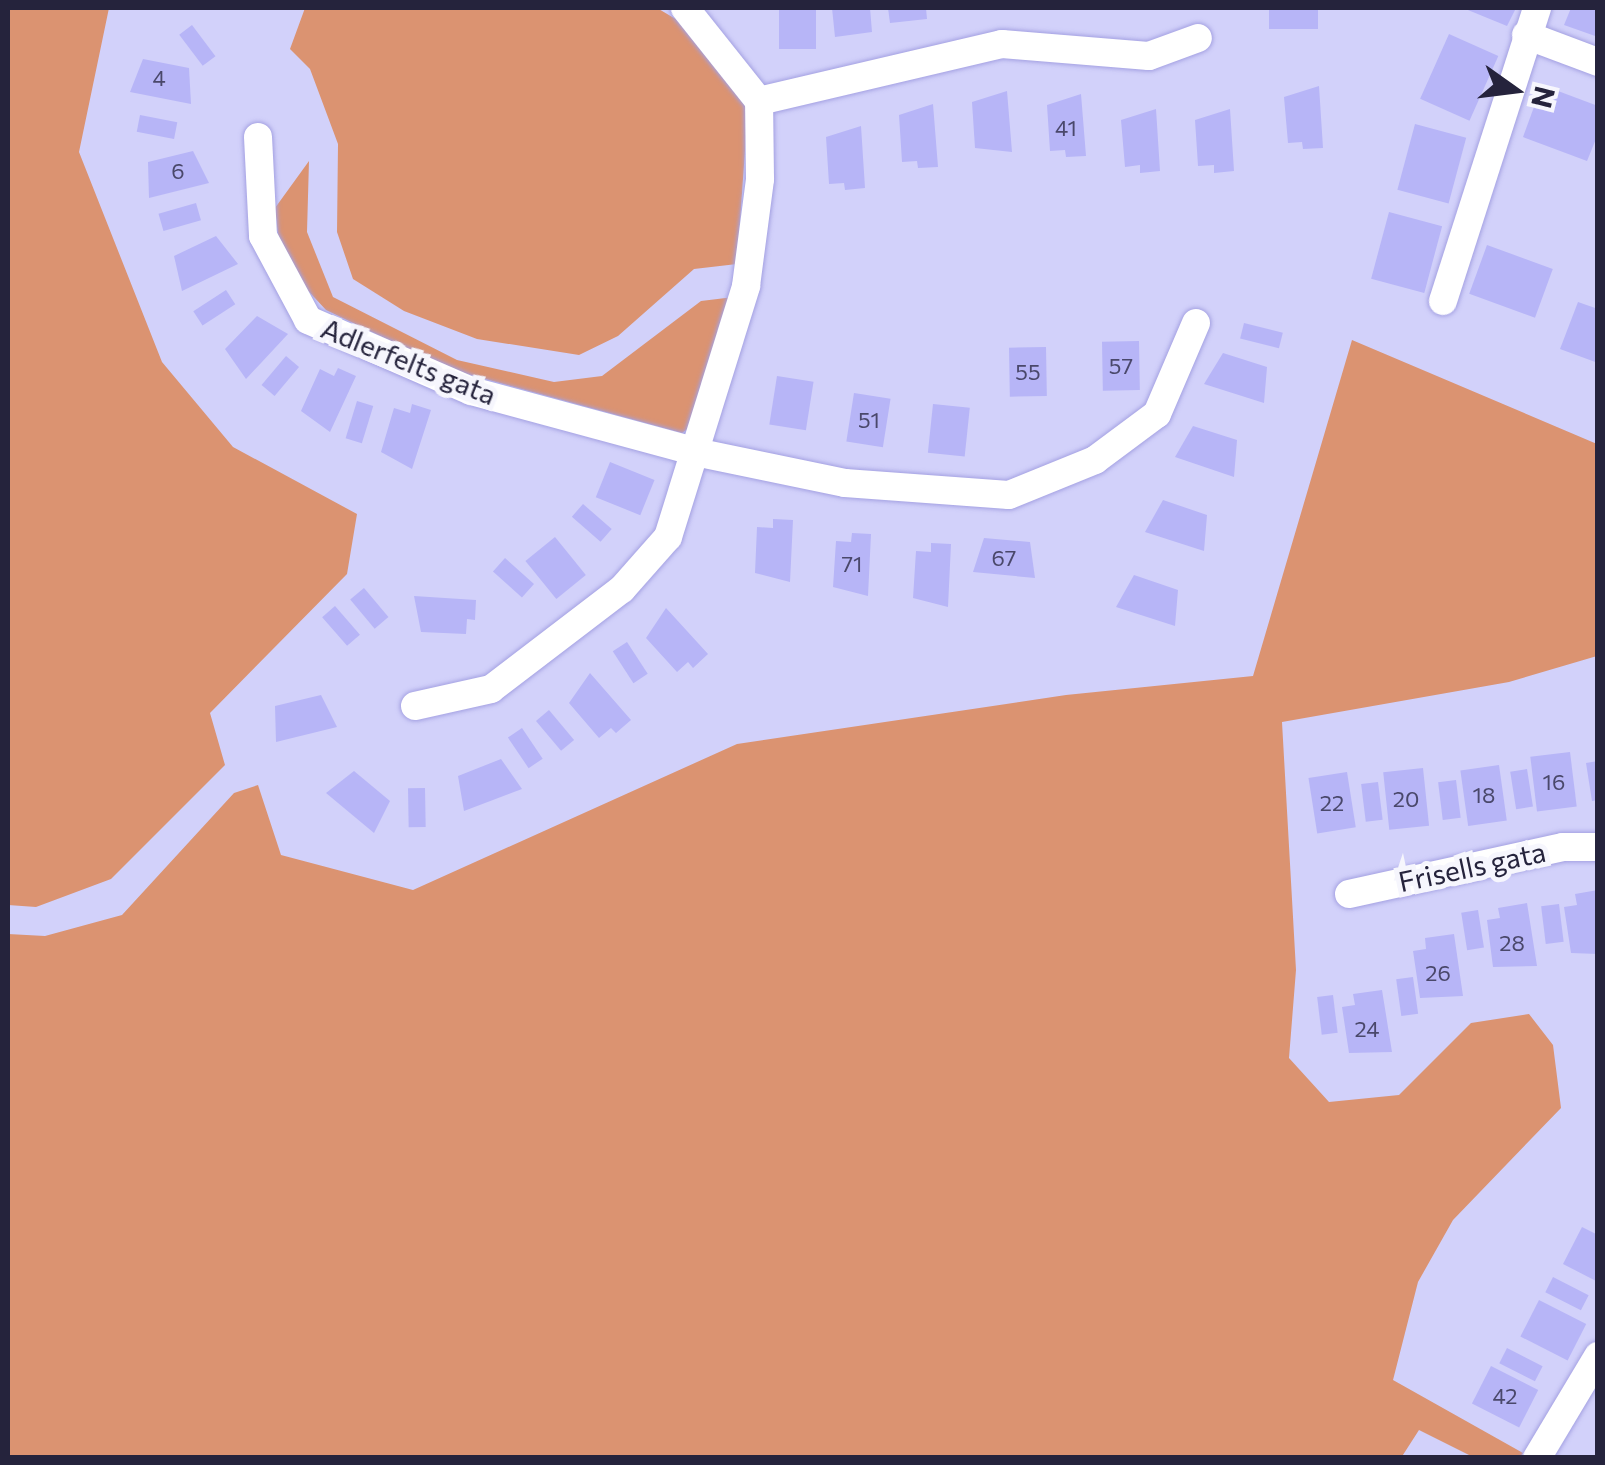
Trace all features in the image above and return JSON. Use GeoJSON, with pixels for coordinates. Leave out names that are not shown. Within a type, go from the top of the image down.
{"type":"FeatureCollection","features":[{"type":"Feature","properties":{"kind":"street"},"geometry":{"type":"LineString","coordinates":[[415,706],[491,689],[622,589],[668,537],[700,453],[746,286],[760,179],[759,101],[685,8]]}},
{"type":"Feature","properties":{"kind":"street"},"geometry":{"type":"LineString","coordinates":[[1443,301],[1537,8]]}},
{"type":"Feature","properties":{"kind":"street"},"geometry":{"type":"LineString","coordinates":[[1526,34],[1598,62]]}},
{"type":"Feature","properties":{"kind":"street"},"geometry":{"type":"LineString","coordinates":[[759,101],[1002,44],[1149,56],[1198,38]]}},
{"type":"Feature","properties":{"kind":"street","name":"Adlerfelts gata"},"geometry":{"type":"LineString","coordinates":[[258,137],[263,236],[308,320],[471,391],[700,453],[846,483],[1009,495],[1095,460],[1157,414],[1196,323]]}},
{"type":"Feature","properties":{"kind":"street","name":"Frisells gata"},"geometry":{"type":"LineString","coordinates":[[1349,894],[1563,847],[1598,847]]}},
{"type":"Feature","properties":{"kind":"street"},"geometry":{"type":"LineString","coordinates":[[1537,1458],[1598,1356]]}},
{"type":"Feature","properties":{"kind":"shaded area"},"geometry":{"type":"Polygon","coordinates":[[[8,8],[109,8],[79,152],[162,362],[233,447],[357,514],[347,574],[210,713],[225,765],[111,879],[36,907],[8,905],[8,8]]]}},
{"type":"Feature","properties":{"kind":"shaded area"},"geometry":{"type":"Polygon","coordinates":[[[305,8],[657,8],[679,21],[748,108],[737,264],[694,269],[618,336],[579,355],[477,339],[404,311],[353,279],[337,232],[338,144],[310,69],[290,49],[305,8]]]}},
{"type":"Feature","properties":{"kind":"shaded area"},"geometry":{"type":"Polygon","coordinates":[[[309,161],[307,232],[333,297],[457,360],[554,382],[602,376],[701,301],[734,297],[696,423],[682,433],[449,369],[326,310],[300,282],[279,242],[275,208],[309,161]]]}},
{"type":"Feature","properties":{"kind":"shaded area"},"geometry":{"type":"Polygon","coordinates":[[[1352,340],[1597,444],[1597,656],[1509,682],[1282,722],[1296,970],[1289,1058],[1329,1102],[1399,1095],[1471,1023],[1529,1014],[1553,1045],[1561,1108],[1453,1220],[1418,1282],[1393,1380],[1523,1453],[1520,1457],[1473,1457],[1419,1430],[1401,1458],[8,1457],[8,934],[45,936],[122,915],[234,793],[258,785],[281,855],[413,890],[737,744],[1066,695],[1253,676],[1352,340]]]}},
{"type":"Feature","properties":{"kind":"building"},"geometry":{"type":"Polygon","coordinates":[[[779,8],[816,8],[816,49],[779,49],[779,8]]]}},
{"type":"Feature","properties":{"kind":"building"},"geometry":{"type":"Polygon","coordinates":[[[832,8],[870,8],[872,32],[835,37],[832,8]]]}},
{"type":"Feature","properties":{"kind":"building"},"geometry":{"type":"Polygon","coordinates":[[[888,8],[926,8],[927,19],[890,23],[888,8]]]}},
{"type":"Feature","properties":{"kind":"building"},"geometry":{"type":"Polygon","coordinates":[[[1269,8],[1318,8],[1318,29],[1269,29],[1269,8]]]}},
{"type":"Feature","properties":{"kind":"building"},"geometry":{"type":"Polygon","coordinates":[[[1463,8],[1516,8],[1507,26],[1463,8]]]}},
{"type":"Feature","properties":{"kind":"building"},"geometry":{"type":"Polygon","coordinates":[[[1571,8],[1598,8],[1598,37],[1564,25],[1571,8]]]}},
{"type":"Feature","properties":{"kind":"building"},"geometry":{"type":"Polygon","coordinates":[[[192,25],[215,56],[203,66],[179,35],[192,25]]]}},
{"type":"Feature","properties":{"kind":"building"},"geometry":{"type":"Polygon","coordinates":[[[1449,34],[1498,56],[1469,121],[1420,99],[1449,34]]]}},
{"type":"Feature","properties":{"kind":"building"},"geometry":{"type":"Polygon","coordinates":[[[143,59],[189,68],[191,104],[130,92],[143,59]]]}},
{"type":"Feature","properties":{"kind":"building"},"geometry":{"type":"Polygon","coordinates":[[[1542,85],[1598,106],[1598,134],[1587,161],[1523,137],[1542,85]]]}},
{"type":"Feature","properties":{"kind":"building"},"geometry":{"type":"Polygon","coordinates":[[[1319,86],[1323,148],[1303,149],[1302,142],[1288,143],[1284,97],[1319,86]]]}},
{"type":"Feature","properties":{"kind":"building"},"geometry":{"type":"Polygon","coordinates":[[[1007,91],[1012,152],[975,148],[972,102],[1007,91]]]}},
{"type":"Feature","properties":{"kind":"building"},"geometry":{"type":"Polygon","coordinates":[[[1081,94],[1086,156],[1066,157],[1065,150],[1050,151],[1047,105],[1081,94]]]}},
{"type":"Feature","properties":{"kind":"building"},"geometry":{"type":"Polygon","coordinates":[[[933,104],[938,167],[918,168],[917,161],[902,162],[899,115],[933,104]]]}},
{"type":"Feature","properties":{"kind":"building"},"geometry":{"type":"Polygon","coordinates":[[[1156,109],[1160,171],[1140,173],[1140,165],[1125,167],[1121,120],[1156,109]]]}},
{"type":"Feature","properties":{"kind":"building"},"geometry":{"type":"Polygon","coordinates":[[[1230,109],[1234,171],[1214,173],[1214,165],[1198,166],[1195,120],[1230,109]]]}},
{"type":"Feature","properties":{"kind":"building"},"geometry":{"type":"Polygon","coordinates":[[[140,115],[177,122],[174,139],[137,132],[140,115]]]}},
{"type":"Feature","properties":{"kind":"building"},"geometry":{"type":"Polygon","coordinates":[[[1415,124],[1466,138],[1449,203],[1397,190],[1415,124]]]}},
{"type":"Feature","properties":{"kind":"building"},"geometry":{"type":"Polygon","coordinates":[[[861,126],[865,188],[845,190],[844,183],[829,184],[826,137],[861,126]]]}},
{"type":"Feature","properties":{"kind":"building"},"geometry":{"type":"Polygon","coordinates":[[[193,151],[209,183],[149,198],[148,162],[193,151]]]}},
{"type":"Feature","properties":{"kind":"building"},"geometry":{"type":"Polygon","coordinates":[[[196,203],[201,220],[163,231],[159,214],[196,203]]]}},
{"type":"Feature","properties":{"kind":"building"},"geometry":{"type":"Polygon","coordinates":[[[1389,212],[1442,226],[1424,293],[1371,279],[1389,212]]]}},
{"type":"Feature","properties":{"kind":"building"},"geometry":{"type":"Polygon","coordinates":[[[216,236],[238,264],[182,291],[174,256],[216,236]]]}},
{"type":"Feature","properties":{"kind":"building"},"geometry":{"type":"Polygon","coordinates":[[[1487,245],[1553,269],[1535,318],[1469,294],[1487,245]]]}},
{"type":"Feature","properties":{"kind":"building"},"geometry":{"type":"Polygon","coordinates":[[[226,290],[235,304],[203,325],[193,311],[226,290]]]}},
{"type":"Feature","properties":{"kind":"building"},"geometry":{"type":"Polygon","coordinates":[[[1578,302],[1598,309],[1598,363],[1560,349],[1578,302]]]}},
{"type":"Feature","properties":{"kind":"building"},"geometry":{"type":"Polygon","coordinates":[[[257,316],[288,334],[246,379],[225,349],[257,316]]]}},
{"type":"Feature","properties":{"kind":"building"},"geometry":{"type":"Polygon","coordinates":[[[1244,323],[1283,333],[1279,348],[1240,339],[1244,323]]]}},
{"type":"Feature","properties":{"kind":"building"},"geometry":{"type":"Polygon","coordinates":[[[1139,341],[1140,390],[1103,391],[1102,342],[1139,341]]]}},
{"type":"Feature","properties":{"kind":"building"},"geometry":{"type":"Polygon","coordinates":[[[1046,347],[1047,396],[1010,397],[1009,348],[1046,347]]]}},
{"type":"Feature","properties":{"kind":"building"},"geometry":{"type":"Polygon","coordinates":[[[1223,353],[1267,367],[1264,403],[1204,384],[1223,353]]]}},
{"type":"Feature","properties":{"kind":"building"},"geometry":{"type":"Polygon","coordinates":[[[286,356],[299,367],[275,396],[262,385],[286,356]]]}},
{"type":"Feature","properties":{"kind":"building"},"geometry":{"type":"Polygon","coordinates":[[[338,368],[356,376],[330,432],[301,411],[320,369],[334,376],[338,368]]]}},
{"type":"Feature","properties":{"kind":"building"},"geometry":{"type":"Polygon","coordinates":[[[777,376],[814,382],[806,430],[769,424],[777,376]]]}},
{"type":"Feature","properties":{"kind":"building"},"geometry":{"type":"Polygon","coordinates":[[[854,393],[891,399],[883,447],[846,441],[854,393]]]}},
{"type":"Feature","properties":{"kind":"building"},"geometry":{"type":"Polygon","coordinates":[[[357,401],[373,406],[362,443],[346,438],[357,401]]]}},
{"type":"Feature","properties":{"kind":"building"},"geometry":{"type":"Polygon","coordinates":[[[412,404],[431,410],[412,469],[381,452],[394,408],[410,413],[412,404]]]}},
{"type":"Feature","properties":{"kind":"building"},"geometry":{"type":"Polygon","coordinates":[[[933,404],[970,408],[965,457],[928,453],[933,404]]]}},
{"type":"Feature","properties":{"kind":"building"},"geometry":{"type":"Polygon","coordinates":[[[1193,426],[1237,440],[1234,477],[1175,457],[1193,426]]]}},
{"type":"Feature","properties":{"kind":"building"},"geometry":{"type":"Polygon","coordinates":[[[610,462],[655,480],[640,515],[596,497],[610,462]]]}},
{"type":"Feature","properties":{"kind":"building"},"geometry":{"type":"Polygon","coordinates":[[[1163,500],[1207,515],[1204,551],[1145,532],[1163,500]]]}},
{"type":"Feature","properties":{"kind":"building"},"geometry":{"type":"Polygon","coordinates":[[[583,504],[612,529],[601,542],[572,517],[583,504]]]}},
{"type":"Feature","properties":{"kind":"building"},"geometry":{"type":"Polygon","coordinates":[[[773,519],[793,520],[790,582],[755,573],[757,527],[773,528],[773,519]]]}},
{"type":"Feature","properties":{"kind":"building"},"geometry":{"type":"Polygon","coordinates":[[[852,533],[871,534],[868,596],[833,587],[836,541],[851,542],[852,533]]]}},
{"type":"Feature","properties":{"kind":"building"},"geometry":{"type":"Polygon","coordinates":[[[555,537],[586,575],[556,599],[525,561],[555,537]]]}},
{"type":"Feature","properties":{"kind":"building"},"geometry":{"type":"Polygon","coordinates":[[[984,538],[1030,542],[1035,578],[973,572],[984,538]]]}},
{"type":"Feature","properties":{"kind":"building"},"geometry":{"type":"Polygon","coordinates":[[[931,543],[951,544],[948,607],[913,598],[916,551],[931,552],[931,543]]]}},
{"type":"Feature","properties":{"kind":"building"},"geometry":{"type":"Polygon","coordinates":[[[505,558],[534,584],[522,597],[493,571],[505,558]]]}},
{"type":"Feature","properties":{"kind":"building"},"geometry":{"type":"Polygon","coordinates":[[[1134,575],[1178,590],[1175,626],[1116,607],[1134,575]]]}},
{"type":"Feature","properties":{"kind":"building"},"geometry":{"type":"Polygon","coordinates":[[[364,588],[388,617],[375,629],[350,600],[364,588]]]}},
{"type":"Feature","properties":{"kind":"building"},"geometry":{"type":"Polygon","coordinates":[[[414,596],[476,600],[475,620],[467,619],[466,634],[421,632],[414,596]]]}},
{"type":"Feature","properties":{"kind":"building"},"geometry":{"type":"Polygon","coordinates":[[[335,606],[360,635],[347,646],[322,617],[335,606]]]}},
{"type":"Feature","properties":{"kind":"building"},"geometry":{"type":"Polygon","coordinates":[[[666,608],[708,654],[693,668],[688,662],[677,672],[646,638],[666,608]]]}},
{"type":"Feature","properties":{"kind":"building"},"geometry":{"type":"Polygon","coordinates":[[[627,642],[648,674],[633,683],[613,651],[627,642]]]}},
{"type":"Feature","properties":{"kind":"building"},"geometry":{"type":"Polygon","coordinates":[[[590,673],[631,720],[616,733],[611,728],[599,738],[569,703],[590,673]]]}},
{"type":"Feature","properties":{"kind":"building"},"geometry":{"type":"Polygon","coordinates":[[[321,695],[337,727],[276,742],[275,706],[321,695]]]}},
{"type":"Feature","properties":{"kind":"building"},"geometry":{"type":"Polygon","coordinates":[[[549,710],[574,740],[561,751],[536,721],[549,710]]]}},
{"type":"Feature","properties":{"kind":"building"},"geometry":{"type":"Polygon","coordinates":[[[522,728],[543,759],[529,768],[508,738],[522,728]]]}},
{"type":"Feature","properties":{"kind":"building"},"geometry":{"type":"Polygon","coordinates":[[[1570,752],[1577,807],[1537,811],[1530,757],[1570,752]]]}},
{"type":"Feature","properties":{"kind":"building"},"geometry":{"type":"Polygon","coordinates":[[[501,759],[522,789],[464,811],[458,776],[501,759]]]}},
{"type":"Feature","properties":{"kind":"building"},"geometry":{"type":"Polygon","coordinates":[[[1598,761],[1598,800],[1592,801],[1586,763],[1598,761]]]}},
{"type":"Feature","properties":{"kind":"building"},"geometry":{"type":"Polygon","coordinates":[[[1499,765],[1507,820],[1468,826],[1460,770],[1499,765]]]}},
{"type":"Feature","properties":{"kind":"building"},"geometry":{"type":"Polygon","coordinates":[[[1423,768],[1429,826],[1389,830],[1383,772],[1423,768]]]}},
{"type":"Feature","properties":{"kind":"building"},"geometry":{"type":"Polygon","coordinates":[[[1527,769],[1533,807],[1516,809],[1510,772],[1527,769]]]}},
{"type":"Feature","properties":{"kind":"building"},"geometry":{"type":"Polygon","coordinates":[[[354,771],[390,801],[374,833],[326,793],[354,771]]]}},
{"type":"Feature","properties":{"kind":"building"},"geometry":{"type":"Polygon","coordinates":[[[1347,772],[1356,827],[1317,833],[1308,778],[1347,772]]]}},
{"type":"Feature","properties":{"kind":"building"},"geometry":{"type":"Polygon","coordinates":[[[1456,780],[1461,818],[1443,820],[1438,782],[1456,780]]]}},
{"type":"Feature","properties":{"kind":"building"},"geometry":{"type":"Polygon","coordinates":[[[1378,782],[1383,820],[1366,822],[1361,784],[1378,782]]]}},
{"type":"Feature","properties":{"kind":"building"},"geometry":{"type":"Polygon","coordinates":[[[408,788],[425,788],[426,827],[409,827],[408,788]]]}},
{"type":"Feature","properties":{"kind":"building"},"geometry":{"type":"Polygon","coordinates":[[[1598,890],[1598,954],[1571,953],[1564,907],[1577,905],[1575,894],[1598,890]]]}},
{"type":"Feature","properties":{"kind":"building"},"geometry":{"type":"Polygon","coordinates":[[[1527,903],[1537,966],[1493,967],[1487,920],[1500,918],[1498,908],[1527,903]]]}},
{"type":"Feature","properties":{"kind":"building"},"geometry":{"type":"Polygon","coordinates":[[[1559,904],[1564,942],[1546,944],[1541,906],[1559,904]]]}},
{"type":"Feature","properties":{"kind":"building"},"geometry":{"type":"Polygon","coordinates":[[[1478,910],[1484,948],[1467,950],[1461,913],[1478,910]]]}},
{"type":"Feature","properties":{"kind":"building"},"geometry":{"type":"Polygon","coordinates":[[[1454,934],[1463,996],[1420,998],[1413,951],[1426,949],[1425,938],[1454,934]]]}},
{"type":"Feature","properties":{"kind":"building"},"geometry":{"type":"Polygon","coordinates":[[[1413,977],[1418,1014],[1401,1016],[1396,979],[1413,977]]]}},
{"type":"Feature","properties":{"kind":"building"},"geometry":{"type":"Polygon","coordinates":[[[1382,990],[1392,1052],[1349,1053],[1342,1007],[1355,1005],[1353,994],[1382,990]]]}},
{"type":"Feature","properties":{"kind":"building"},"geometry":{"type":"Polygon","coordinates":[[[1333,995],[1338,1033],[1322,1035],[1317,997],[1333,995]]]}},
{"type":"Feature","properties":{"kind":"building"},"geometry":{"type":"Polygon","coordinates":[[[1582,1227],[1598,1235],[1598,1282],[1563,1264],[1582,1227]]]}},
{"type":"Feature","properties":{"kind":"building"},"geometry":{"type":"Polygon","coordinates":[[[1553,1277],[1589,1295],[1581,1310],[1545,1292],[1553,1277]]]}},
{"type":"Feature","properties":{"kind":"building"},"geometry":{"type":"Polygon","coordinates":[[[1539,1300],[1586,1324],[1568,1361],[1520,1337],[1539,1300]]]}},
{"type":"Feature","properties":{"kind":"building"},"geometry":{"type":"Polygon","coordinates":[[[1507,1348],[1543,1366],[1535,1381],[1499,1363],[1507,1348]]]}},
{"type":"Feature","properties":{"kind":"building"},"geometry":{"type":"Polygon","coordinates":[[[1491,1366],[1538,1390],[1519,1427],[1472,1403],[1491,1366]]]}}]}
